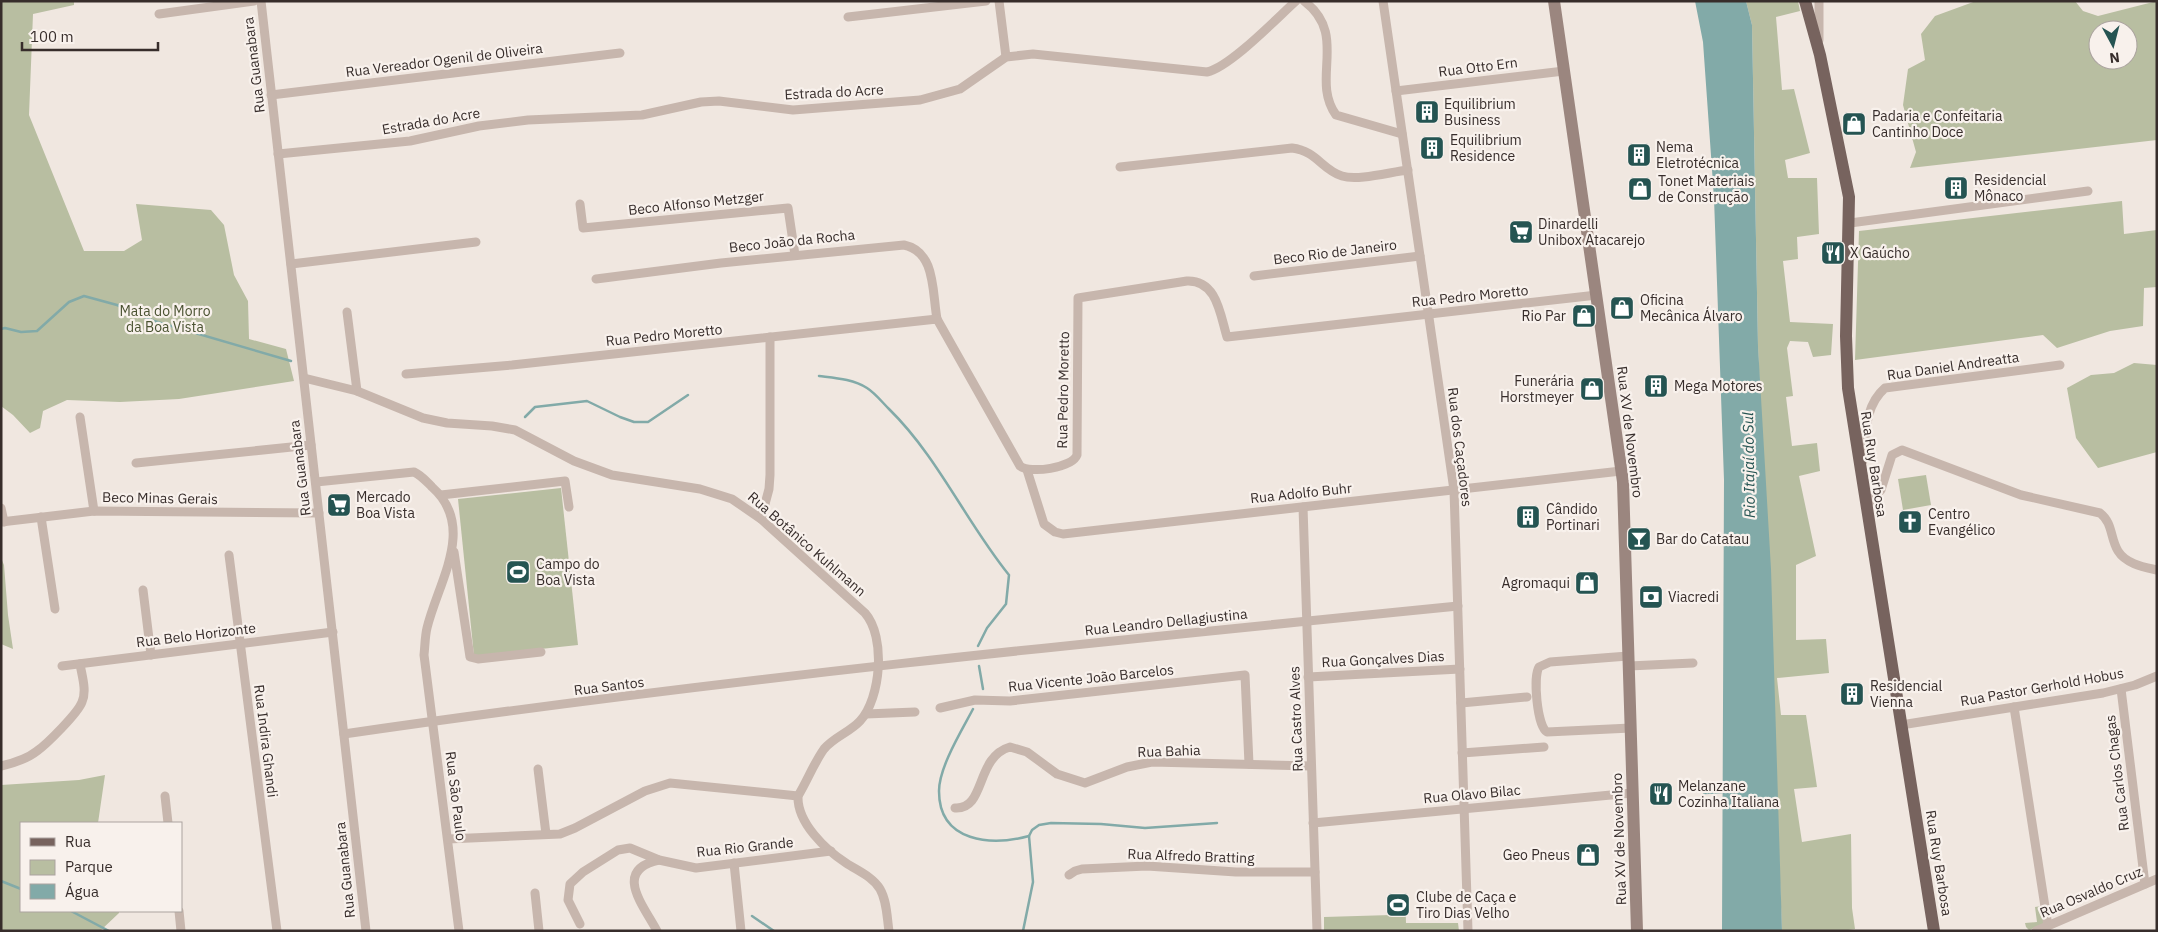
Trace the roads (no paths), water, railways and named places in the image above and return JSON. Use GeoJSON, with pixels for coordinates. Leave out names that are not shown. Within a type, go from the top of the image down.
{"type":"FeatureCollection","features":[{"type":"Feature","properties":{"kind":"main road","name":"Rua XV de Novembro"},"geometry":{"type":"LineString","coordinates":[[1554,1],[1621,471],[1637,931]]}},
{"type":"Feature","properties":{"kind":"main road","name":"Rua Ruy Barbosa"},"geometry":{"type":"LineString","coordinates":[[1805,1],[1820,55],[1849,197],[1846,362],[1861,478],[1934,931]]}},
{"type":"Feature","properties":{"kind":"street"},"geometry":{"type":"LineString","coordinates":[[159,14],[254,1]]}},
{"type":"Feature","properties":{"kind":"street","name":"Rua Guanabara"},"geometry":{"type":"LineString","coordinates":[[261,1],[366,931]]}},
{"type":"Feature","properties":{"kind":"street"},"geometry":{"type":"LineString","coordinates":[[848,17],[986,1]]}},
{"type":"Feature","properties":{"kind":"street"},"geometry":{"type":"LineString","coordinates":[[999,1],[1006,56],[1033,54],[1207,72],[1214,71],[1228,61],[1296,1]]}},
{"type":"Feature","properties":{"kind":"street"},"geometry":{"type":"LineString","coordinates":[[1304,1],[1317,12],[1323,21],[1326,33],[1327,88],[1330,103],[1336,115],[1402,134]]}},
{"type":"Feature","properties":{"kind":"street","name":"Rua dos Caçadores"},"geometry":{"type":"LineString","coordinates":[[1383,1],[1454,490],[1468,931]]}},
{"type":"Feature","properties":{"kind":"street"},"geometry":{"type":"LineString","coordinates":[[1819,1],[1820,55]]}},
{"type":"Feature","properties":{"kind":"street","name":"Rua Vereador Ogenil de Oliveira"},"geometry":{"type":"LineString","coordinates":[[271,95],[620,54]]}},
{"type":"Feature","properties":{"kind":"street","name":"Estrada do Acre"},"geometry":{"type":"LineString","coordinates":[[278,154],[410,141],[479,126],[528,120],[642,115],[700,102],[719,101],[793,110],[920,100],[960,89],[1006,56]]}},
{"type":"Feature","properties":{"kind":"street","name":"Rua Otto Ern"},"geometry":{"type":"LineString","coordinates":[[1396,91],[1564,71]]}},
{"type":"Feature","properties":{"kind":"street"},"geometry":{"type":"LineString","coordinates":[[1120,167],[1292,148],[1311,154],[1332,171],[1342,176],[1362,176],[1408,170]]}},
{"type":"Feature","properties":{"kind":"street"},"geometry":{"type":"LineString","coordinates":[[1850,223],[2088,191]]}},
{"type":"Feature","properties":{"kind":"street","name":"Beco Alfonso Metzger"},"geometry":{"type":"LineString","coordinates":[[580,204],[583,228],[788,208],[795,255]]}},
{"type":"Feature","properties":{"kind":"street"},"geometry":{"type":"LineString","coordinates":[[291,264],[476,242]]}},
{"type":"Feature","properties":{"kind":"street","name":"Beco João da Rocha"},"geometry":{"type":"LineString","coordinates":[[596,279],[795,255],[895,245],[913,247],[924,255],[928,262],[937,319]]}},
{"type":"Feature","properties":{"kind":"street","name":"Beco Rio de Janeiro"},"geometry":{"type":"LineString","coordinates":[[1254,276],[1420,256]]}},
{"type":"Feature","properties":{"kind":"street","name":"Rua Pedro Moretto"},"geometry":{"type":"LineString","coordinates":[[1027,470],[1066,465],[1075,460],[1077,455],[1078,298],[1187,281],[1200,282],[1210,290],[1218,306],[1227,337],[1596,295]]}},
{"type":"Feature","properties":{"kind":"street"},"geometry":{"type":"LineString","coordinates":[[347,312],[357,391]]}},
{"type":"Feature","properties":{"kind":"street"},"geometry":{"type":"LineString","coordinates":[[937,319],[1020,466],[1027,470]]}},
{"type":"Feature","properties":{"kind":"street","name":"Rua Pedro Moretto"},"geometry":{"type":"LineString","coordinates":[[406,374],[937,319]]}},
{"type":"Feature","properties":{"kind":"street"},"geometry":{"type":"LineString","coordinates":[[761,519],[769,489],[770,474],[770,337]]}},
{"type":"Feature","properties":{"kind":"street","name":"Rua Daniel Andreatta"},"geometry":{"type":"LineString","coordinates":[[1861,478],[1868,417],[1876,396],[1885,388],[2060,365]]}},
{"type":"Feature","properties":{"kind":"street","name":"Rua Botânico Kuhlmann"},"geometry":{"type":"LineString","coordinates":[[304,378],[357,391],[423,418],[447,423],[506,427],[516,430],[527,434],[574,461],[612,475],[717,494],[732,499],[761,519],[871,620],[877,639],[878,667],[872,701],[866,714],[850,730],[830,743],[816,763],[798,796]]}},
{"type":"Feature","properties":{"kind":"street"},"geometry":{"type":"LineString","coordinates":[[80,417],[94,511]]}},
{"type":"Feature","properties":{"kind":"street"},"geometry":{"type":"LineString","coordinates":[[136,463],[312,445]]}},
{"type":"Feature","properties":{"kind":"street"},"geometry":{"type":"LineString","coordinates":[[1866,506],[1881,490],[1892,455],[1902,450],[2021,495],[2100,513],[2107,519],[2118,551],[2124,558],[2157,570]]}},
{"type":"Feature","properties":{"kind":"street","name":"Rua Adolfo Buhr"},"geometry":{"type":"LineString","coordinates":[[1027,470],[1044,524],[1055,532],[1063,534],[1621,471]]}},
{"type":"Feature","properties":{"kind":"street"},"geometry":{"type":"LineString","coordinates":[[316,482],[414,472],[441,495],[450,515],[452,542],[470,657],[478,659],[541,652]]}},
{"type":"Feature","properties":{"kind":"street"},"geometry":{"type":"LineString","coordinates":[[441,495],[565,481],[569,507]]}},
{"type":"Feature","properties":{"kind":"street","name":"Rua Castro Alves"},"geometry":{"type":"LineString","coordinates":[[1303,507],[1317,931]]}},
{"type":"Feature","properties":{"kind":"street"},"geometry":{"type":"LineString","coordinates":[[1,508],[2,522]]}},
{"type":"Feature","properties":{"kind":"street","name":"Beco Minas Gerais"},"geometry":{"type":"LineString","coordinates":[[2,522],[94,511],[319,514]]}},
{"type":"Feature","properties":{"kind":"street"},"geometry":{"type":"LineString","coordinates":[[41,517],[55,609]]}},
{"type":"Feature","properties":{"kind":"street","name":"Rua São Paulo"},"geometry":{"type":"LineString","coordinates":[[452,542],[450,560],[427,628],[425,666],[459,931]]}},
{"type":"Feature","properties":{"kind":"street","name":"Rua Indira Ghandi"},"geometry":{"type":"LineString","coordinates":[[229,555],[277,931]]}},
{"type":"Feature","properties":{"kind":"street"},"geometry":{"type":"LineString","coordinates":[[143,590],[151,655]]}},
{"type":"Feature","properties":{"kind":"street","name":"Rua Leandro Dellagiustina"},"geometry":{"type":"LineString","coordinates":[[878,667],[1458,606]]}},
{"type":"Feature","properties":{"kind":"street","name":"Rua Belo Horizonte"},"geometry":{"type":"LineString","coordinates":[[62,666],[333,632]]}},
{"type":"Feature","properties":{"kind":"street"},"geometry":{"type":"LineString","coordinates":[[1631,728],[1547,732],[1541,726],[1536,678],[1539,667],[1550,662],[1629,661],[1693,663]]}},
{"type":"Feature","properties":{"kind":"street"},"geometry":{"type":"LineString","coordinates":[[1,766],[23,759],[38,751],[77,710],[82,702],[84,690],[80,664]]}},
{"type":"Feature","properties":{"kind":"street","name":"Rua Santos"},"geometry":{"type":"LineString","coordinates":[[344,734],[432,721],[878,667]]}},
{"type":"Feature","properties":{"kind":"street","name":"Rua Gonçalves Dias"},"geometry":{"type":"LineString","coordinates":[[1308,677],[1460,669]]}},
{"type":"Feature","properties":{"kind":"street","name":"Rua Vicente João Barcelos"},"geometry":{"type":"LineString","coordinates":[[940,708],[975,700],[1010,701],[1245,675],[1250,764]]}},
{"type":"Feature","properties":{"kind":"street","name":"Rua Pastor Gerhold Hobus"},"geometry":{"type":"LineString","coordinates":[[1901,725],[2121,689],[2157,676]]}},
{"type":"Feature","properties":{"kind":"street","name":"Rua Carlos Chagas"},"geometry":{"type":"LineString","coordinates":[[2121,689],[2145,884]]}},
{"type":"Feature","properties":{"kind":"street"},"geometry":{"type":"LineString","coordinates":[[1461,703],[1527,697]]}},
{"type":"Feature","properties":{"kind":"street"},"geometry":{"type":"LineString","coordinates":[[2014,707],[2048,926]]}},
{"type":"Feature","properties":{"kind":"street"},"geometry":{"type":"LineString","coordinates":[[866,714],[915,712]]}},
{"type":"Feature","properties":{"kind":"street","name":"Rua Bahia"},"geometry":{"type":"LineString","coordinates":[[955,808],[963,809],[970,804],[989,762],[996,754],[1010,747],[1027,752],[1057,774],[1085,783],[1140,764],[1311,766]]}},
{"type":"Feature","properties":{"kind":"street"},"geometry":{"type":"LineString","coordinates":[[1462,753],[1544,747]]}},
{"type":"Feature","properties":{"kind":"street"},"geometry":{"type":"LineString","coordinates":[[538,769],[546,834]]}},
{"type":"Feature","properties":{"kind":"street"},"geometry":{"type":"LineString","coordinates":[[448,839],[567,832],[645,791],[670,783],[798,796],[800,811],[804,819],[831,851],[868,877],[880,888],[889,931]]}},
{"type":"Feature","properties":{"kind":"street","name":"Rua Olavo Bilac"},"geometry":{"type":"LineString","coordinates":[[1313,823],[1632,793]]}},
{"type":"Feature","properties":{"kind":"street"},"geometry":{"type":"LineString","coordinates":[[164,796],[168,822]]}},
{"type":"Feature","properties":{"kind":"street","name":"Rua Rio Grande"},"geometry":{"type":"LineString","coordinates":[[580,924],[568,900],[570,884],[575,878],[624,848],[638,850],[659,860],[696,868],[831,851]]}},
{"type":"Feature","properties":{"kind":"street"},"geometry":{"type":"LineString","coordinates":[[657,931],[638,896],[633,882],[634,875],[642,865],[659,860]]}},
{"type":"Feature","properties":{"kind":"street"},"geometry":{"type":"LineString","coordinates":[[734,864],[741,931]]}},
{"type":"Feature","properties":{"kind":"street","name":"Rua Alfredo Bratting"},"geometry":{"type":"LineString","coordinates":[[1069,875],[1074,871],[1082,869],[1147,866],[1236,872],[1315,872]]}},
{"type":"Feature","properties":{"kind":"street","name":"Rua Osvaldo Cruz"},"geometry":{"type":"LineString","coordinates":[[2036,931],[2157,879]]}},
{"type":"Feature","properties":{"kind":"street"},"geometry":{"type":"LineString","coordinates":[[535,893],[538,931]]}},
{"type":"Feature","properties":{"kind":"street"},"geometry":{"type":"LineString","coordinates":[[179,912],[182,931]]}},
{"type":"Feature","properties":{"kind":"water","name":"Rio Itajaí do Sul"},"geometry":{"type":"Polygon","coordinates":[[[1695,1],[1746,1],[1752,25],[1758,346],[1771,569],[1782,931],[1722,931],[1724,480],[1714,198],[1703,42],[1695,1]]]}},
{"type":"Feature","properties":{"kind":"waterway"},"geometry":{"type":"LineString","coordinates":[[1,329],[5,328],[21,332],[37,331],[69,302],[84,296],[117,305],[154,321],[291,361]]}},
{"type":"Feature","properties":{"kind":"waterway"},"geometry":{"type":"LineString","coordinates":[[819,376],[844,379],[873,392],[922,448],[1009,575],[1006,604],[987,628],[978,646]]}},
{"type":"Feature","properties":{"kind":"waterway"},"geometry":{"type":"LineString","coordinates":[[525,417],[535,407],[587,401],[634,422],[648,422],[688,395]]}},
{"type":"Feature","properties":{"kind":"waterway"},"geometry":{"type":"LineString","coordinates":[[979,666],[983,689]]}},
{"type":"Feature","properties":{"kind":"waterway"},"geometry":{"type":"LineString","coordinates":[[973,709],[943,771],[939,791],[941,808],[948,821],[958,831],[970,837],[984,840],[999,840],[1029,836]]}},
{"type":"Feature","properties":{"kind":"waterway"},"geometry":{"type":"LineString","coordinates":[[1704,793],[1725,792]]}},
{"type":"Feature","properties":{"kind":"waterway"},"geometry":{"type":"LineString","coordinates":[[1023,931],[1033,882],[1029,836],[1032,830],[1039,825],[1051,823],[1101,824],[1145,828],[1217,823]]}},
{"type":"Feature","properties":{"kind":"waterway"},"geometry":{"type":"LineString","coordinates":[[1,881],[20,889]]}},
{"type":"Feature","properties":{"kind":"waterway"},"geometry":{"type":"LineString","coordinates":[[73,912],[109,931]]}},
{"type":"Feature","properties":{"kind":"waterway"},"geometry":{"type":"LineString","coordinates":[[752,916],[774,931]]}},
{"type":"Feature","properties":{"kind":"place","name":"Equilibrium Business"},"geometry":{"type":"Point","coordinates":[1427,112]}},
{"type":"Feature","properties":{"kind":"place","name":"Padaria e Confeitaria Cantinho Doce"},"geometry":{"type":"Point","coordinates":[1854,124]}},
{"type":"Feature","properties":{"kind":"place","name":"Equilibrium Residence"},"geometry":{"type":"Point","coordinates":[1432,148]}},
{"type":"Feature","properties":{"kind":"place","name":"Nema Eletrotécnica"},"geometry":{"type":"Point","coordinates":[1639,155]}},
{"type":"Feature","properties":{"kind":"place","name":"Residencial Mônaco"},"geometry":{"type":"Point","coordinates":[1956,188]}},
{"type":"Feature","properties":{"kind":"place","name":"Tonet Materiais de Construção"},"geometry":{"type":"Point","coordinates":[1640,189]}},
{"type":"Feature","properties":{"kind":"place","name":"Dinardelli Unibox Atacarejo"},"geometry":{"type":"Point","coordinates":[1521,232]}},
{"type":"Feature","properties":{"kind":"place","name":"X Gaúcho"},"geometry":{"type":"Point","coordinates":[1833,253]}},
{"type":"Feature","properties":{"kind":"place","name":"Oficina Mecânica Álvaro"},"geometry":{"type":"Point","coordinates":[1622,308]}},
{"type":"Feature","properties":{"kind":"place","name":"Rio Par"},"geometry":{"type":"Point","coordinates":[1584,316]}},
{"type":"Feature","properties":{"kind":"place","name":"Mega Motores"},"geometry":{"type":"Point","coordinates":[1656,386]}},
{"type":"Feature","properties":{"kind":"place","name":"Funerária Horstmeyer"},"geometry":{"type":"Point","coordinates":[1592,389]}},
{"type":"Feature","properties":{"kind":"place","name":"Mercado Boa Vista"},"geometry":{"type":"Point","coordinates":[339,505]}},
{"type":"Feature","properties":{"kind":"place","name":"Cândido Portinari"},"geometry":{"type":"Point","coordinates":[1528,517]}},
{"type":"Feature","properties":{"kind":"place","name":"Centro Evangélico"},"geometry":{"type":"Point","coordinates":[1910,522]}},
{"type":"Feature","properties":{"kind":"place","name":"Bar do Catatau"},"geometry":{"type":"Point","coordinates":[1639,539]}},
{"type":"Feature","properties":{"kind":"place","name":"Campo do Boa Vista"},"geometry":{"type":"Point","coordinates":[518,572]}},
{"type":"Feature","properties":{"kind":"place","name":"Agromaqui"},"geometry":{"type":"Point","coordinates":[1587,583]}},
{"type":"Feature","properties":{"kind":"place","name":"Viacredi"},"geometry":{"type":"Point","coordinates":[1651,597]}},
{"type":"Feature","properties":{"kind":"place","name":"Residencial Vienna"},"geometry":{"type":"Point","coordinates":[1852,694]}},
{"type":"Feature","properties":{"kind":"place","name":"Melanzane Cozinha Italiana"},"geometry":{"type":"Point","coordinates":[1661,794]}},
{"type":"Feature","properties":{"kind":"place","name":"Geo Pneus"},"geometry":{"type":"Point","coordinates":[1588,855]}},
{"type":"Feature","properties":{"kind":"place","name":"Clube de Caça e Tiro Dias Velho"},"geometry":{"type":"Point","coordinates":[1398,905]}},
{"type":"Feature","properties":{"kind":"park label","name":"Mata do Morro da Boa Vista"},"geometry":{"type":"Point","coordinates":[165,320]}}]}
